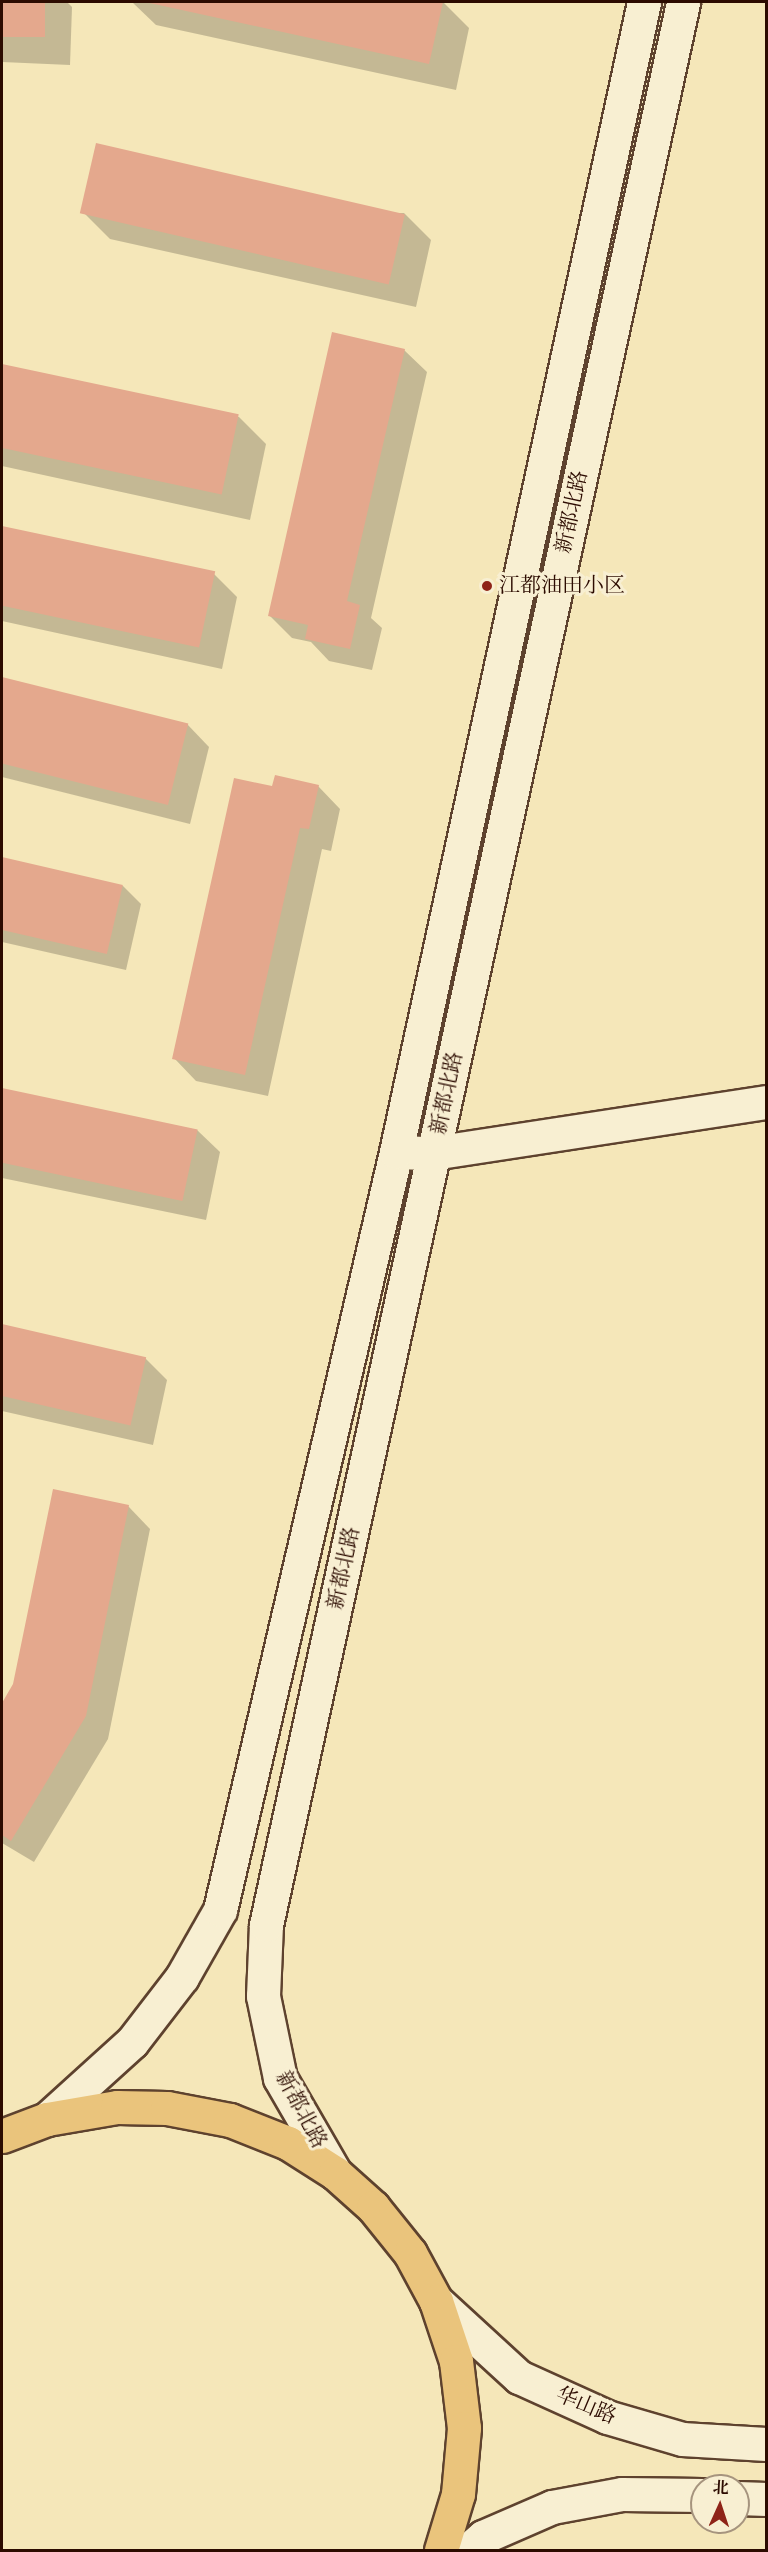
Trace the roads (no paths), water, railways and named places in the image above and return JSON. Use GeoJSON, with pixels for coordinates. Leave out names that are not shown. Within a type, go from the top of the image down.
{"type":"FeatureCollection","features":[{"type":"Feature","properties":{"kind":"main road"},"geometry":{"type":"LineString","coordinates":[[2,2136],[47,2119],[117,2107],[167,2108],[230,2120],[288,2144],[335,2173],[373,2207],[410,2253],[436,2301],[456,2361],[464,2428],[458,2494],[441,2550]]}},
{"type":"Feature","properties":{"kind":"street","name":"新都北路"},"geometry":{"type":"LineString","coordinates":[[47,2119],[132,2042],[182,1977],[220,1910],[396,1152],[644,2]]}},
{"type":"Feature","properties":{"kind":"street","name":"新都北路"},"geometry":{"type":"LineString","coordinates":[[335,2173],[280,2078],[263,1996],[266,1925],[683,2]]}},
{"type":"Feature","properties":{"kind":"street"},"geometry":{"type":"LineString","coordinates":[[396,1152],[434,1153],[766,1102]]}},
{"type":"Feature","properties":{"kind":"street","name":"华山路"},"geometry":{"type":"LineString","coordinates":[[436,2301],[519,2377],[607,2417],[682,2439],[766,2444]]}},
{"type":"Feature","properties":{"kind":"street"},"geometry":{"type":"LineString","coordinates":[[468,2550],[483,2537],[552,2507],[622,2494],[690,2495]]}},
{"type":"Feature","properties":{"kind":"street"},"geometry":{"type":"LineString","coordinates":[[750,2498],[766,2499]]}},
{"type":"Feature","properties":{"kind":"place","name":"江都油田小区"},"geometry":{"type":"Point","coordinates":[487,586]}}]}
